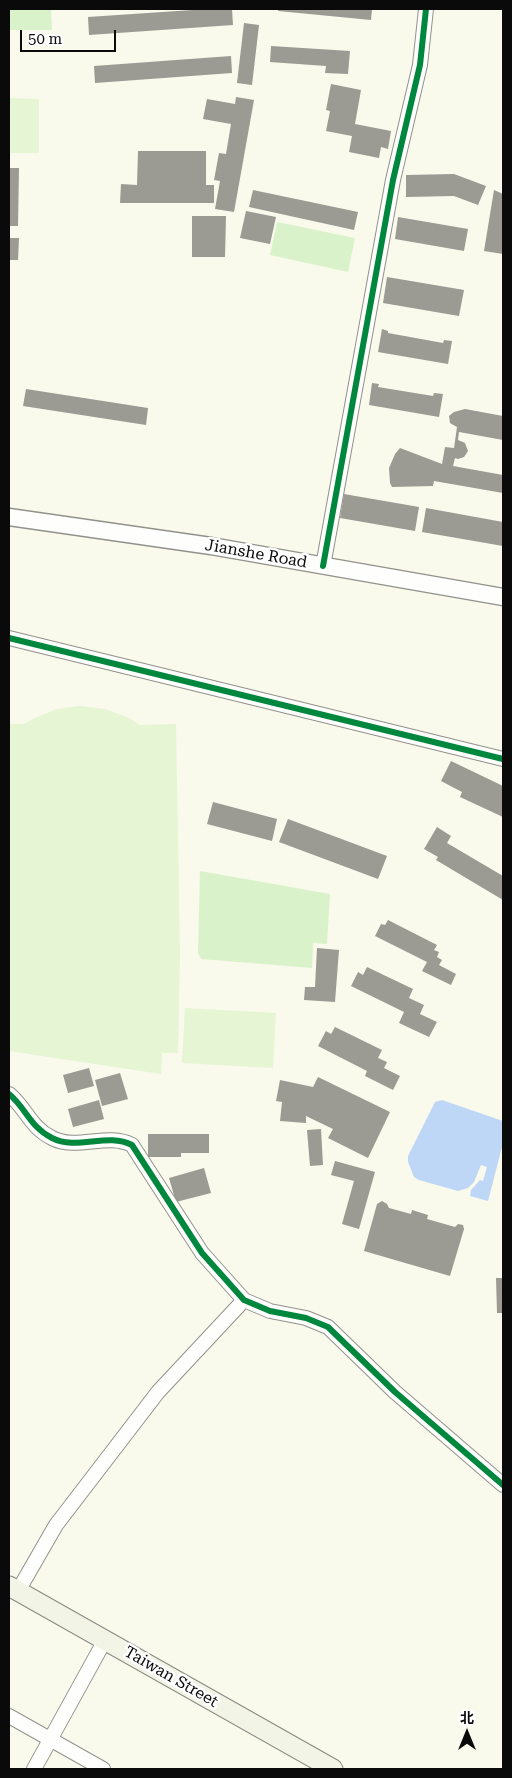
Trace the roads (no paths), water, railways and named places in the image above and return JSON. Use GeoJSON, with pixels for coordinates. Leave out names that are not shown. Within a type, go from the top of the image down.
{"type":"FeatureCollection","features":[{"type":"Feature","properties":{"kind":"main road","name":"Taiwan Street"},"geometry":{"type":"LineString","coordinates":[[13,1588],[333,1769]]}},
{"type":"Feature","properties":{"kind":"street"},"geometry":{"type":"LineString","coordinates":[[323,566],[393,180],[420,65],[426,9]]}},
{"type":"Feature","properties":{"kind":"street","name":"Jianshe Road"},"geometry":{"type":"LineString","coordinates":[[9,517],[201,545],[503,597]]}},
{"type":"Feature","properties":{"kind":"street"},"geometry":{"type":"LineString","coordinates":[[9,638],[503,759]]}},
{"type":"Feature","properties":{"kind":"street"},"geometry":{"type":"LineString","coordinates":[[9,1094],[42,1133],[58,1141],[70,1143],[118,1140],[132,1145],[202,1253],[214,1269],[244,1300],[270,1310],[306,1318],[328,1327],[395,1392],[503,1485]]}},
{"type":"Feature","properties":{"kind":"street"},"geometry":{"type":"LineString","coordinates":[[13,1588],[56,1525],[158,1392],[244,1300]]}},
{"type":"Feature","properties":{"kind":"street"},"geometry":{"type":"LineString","coordinates":[[34,1769],[105,1640]]}},
{"type":"Feature","properties":{"kind":"street"},"geometry":{"type":"LineString","coordinates":[[9,1716],[103,1769]]}},
{"type":"Feature","properties":{"kind":"water"},"geometry":{"type":"Polygon","coordinates":[[[442,1100],[503,1121],[503,1143],[488,1201],[470,1196],[471,1190],[480,1180],[483,1181],[487,1167],[481,1165],[474,1182],[468,1188],[458,1191],[414,1177],[408,1162],[408,1156],[435,1102],[442,1100]]]}}]}
